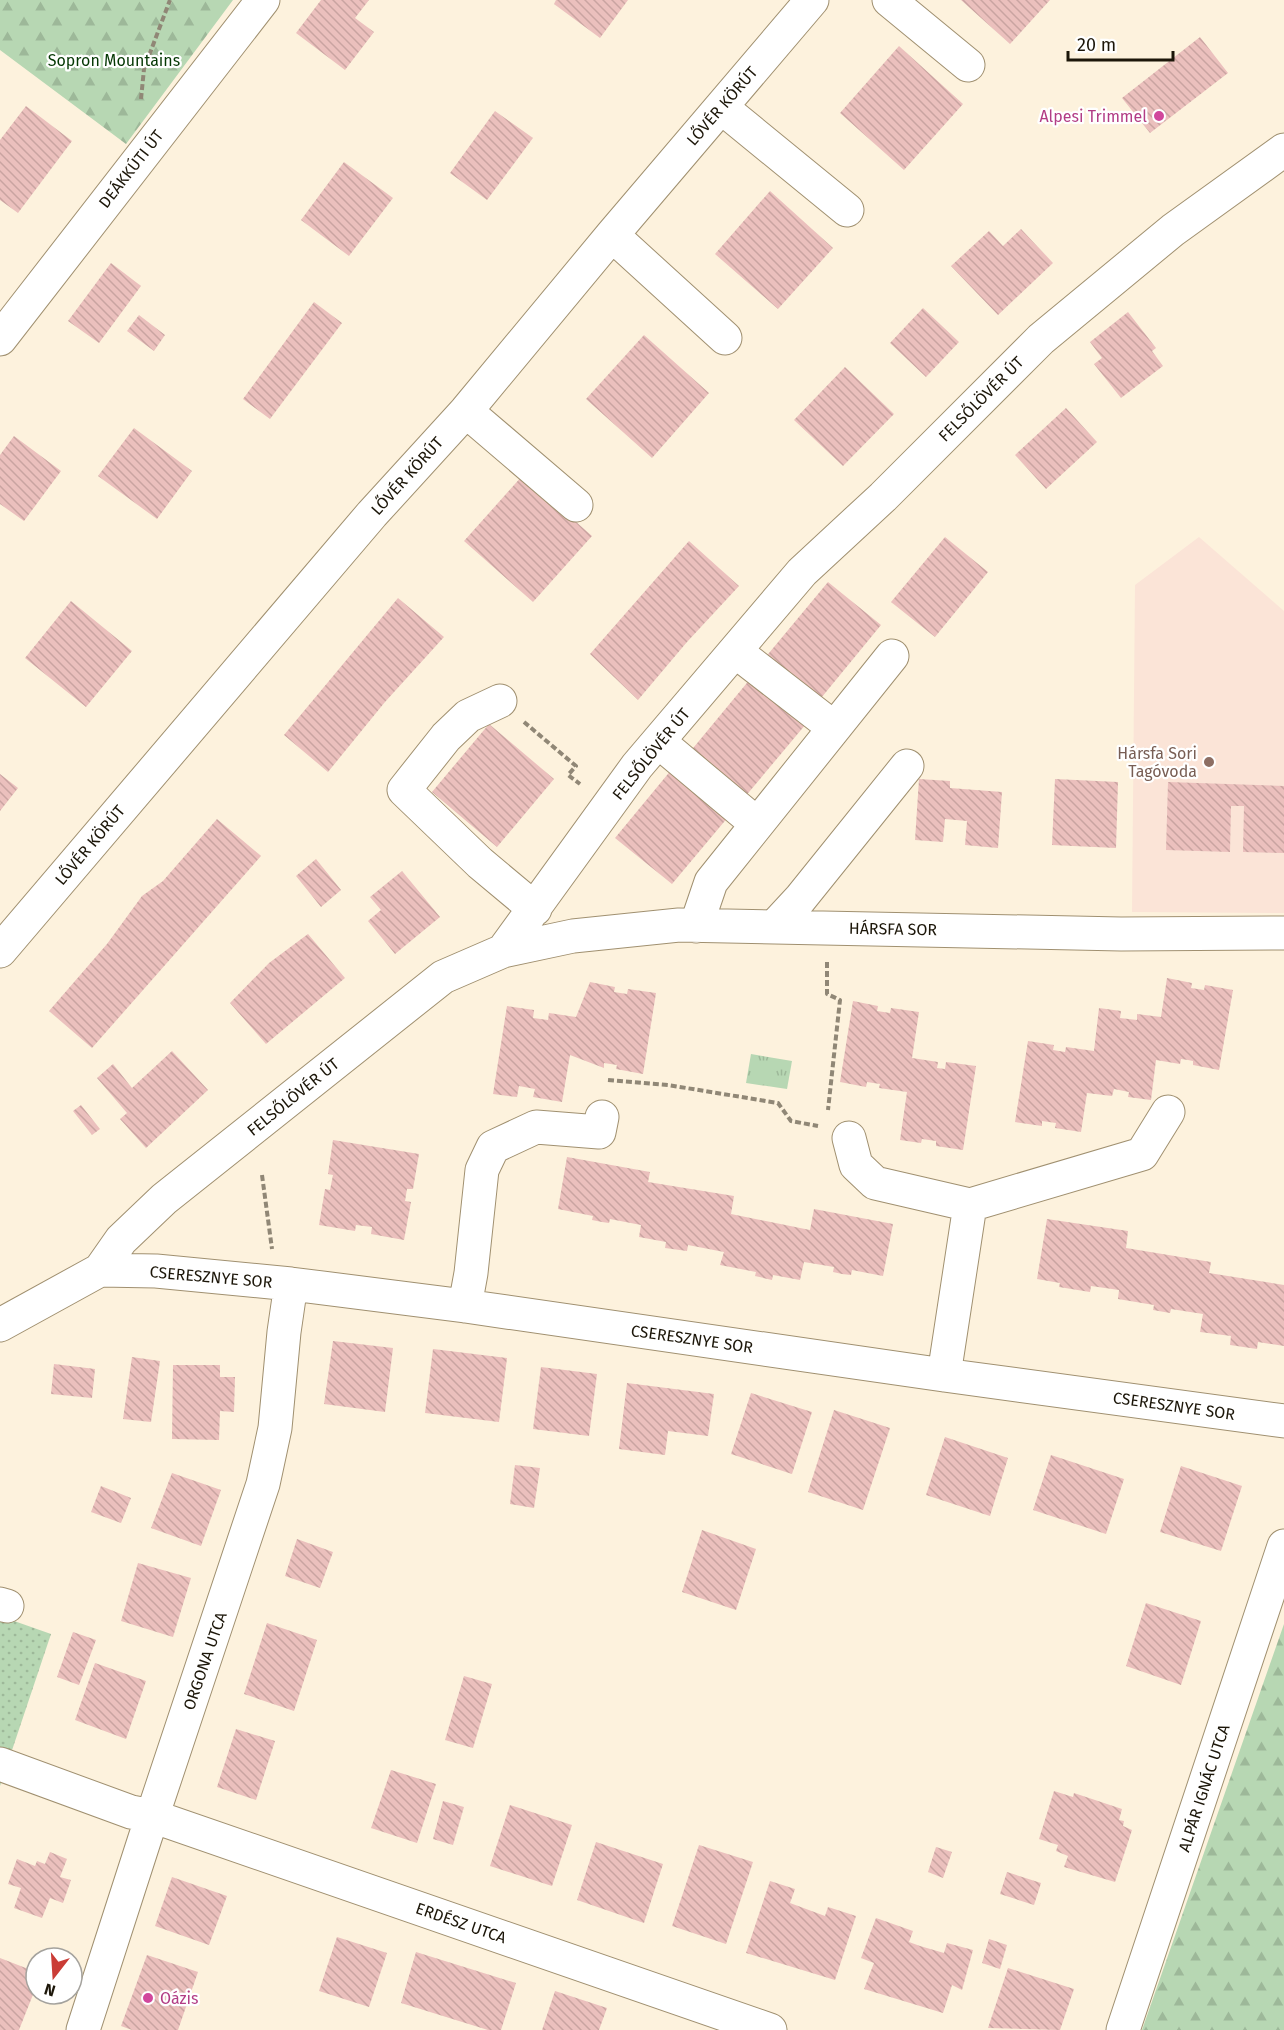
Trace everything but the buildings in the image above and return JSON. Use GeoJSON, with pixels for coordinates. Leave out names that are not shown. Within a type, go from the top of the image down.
{"type":"FeatureCollection","features":[{"type":"Feature","properties":{"kind":"street","name":"DEÁKKÚTI ÚT"},"geometry":{"type":"LineString","coordinates":[[0,339],[263,0]]}},
{"type":"Feature","properties":{"kind":"street","name":"LŐVÉR KÖRÚT"},"geometry":{"type":"LineString","coordinates":[[0,951],[372,514],[466,411],[812,0]]}},
{"type":"Feature","properties":{"kind":"street"},"geometry":{"type":"LineString","coordinates":[[889,0],[968,65]]}},
{"type":"Feature","properties":{"kind":"street"},"geometry":{"type":"LineString","coordinates":[[721,107],[847,210]]}},
{"type":"Feature","properties":{"kind":"street","name":"FELSŐLÖVÉR ÚT"},"geometry":{"type":"LineString","coordinates":[[0,1325],[100,1270],[121,1240],[164,1199],[443,977],[503,951],[637,766],[802,572],[883,497],[1041,339],[1173,230],[1284,150]]}},
{"type":"Feature","properties":{"kind":"street"},"geometry":{"type":"LineString","coordinates":[[612,235],[725,338]]}},
{"type":"Feature","properties":{"kind":"street"},"geometry":{"type":"LineString","coordinates":[[466,411],[576,505]]}},
{"type":"Feature","properties":{"kind":"street"},"geometry":{"type":"LineString","coordinates":[[735,651],[833,727]]}},
{"type":"Feature","properties":{"kind":"street"},"geometry":{"type":"LineString","coordinates":[[696,926],[711,882],[892,656]]}},
{"type":"Feature","properties":{"kind":"street"},"geometry":{"type":"LineString","coordinates":[[500,701],[468,716],[446,737],[404,790],[480,863],[535,909]]}},
{"type":"Feature","properties":{"kind":"street"},"geometry":{"type":"LineString","coordinates":[[659,742],[757,824]]}},
{"type":"Feature","properties":{"kind":"street"},"geometry":{"type":"LineString","coordinates":[[775,926],[800,899],[908,766]]}},
{"type":"Feature","properties":{"kind":"street","name":"HÁRSFA SOR"},"geometry":{"type":"LineString","coordinates":[[503,951],[573,936],[621,930],[696,926],[1121,934],[1284,933]]}},
{"type":"Feature","properties":{"kind":"street"},"geometry":{"type":"LineString","coordinates":[[834,1127],[855,1165],[875,1183],[970,1205],[1142,1154],[1168,1112]]}},
{"type":"Feature","properties":{"kind":"street"},"geometry":{"type":"LineString","coordinates":[[465,1306],[471,1273],[482,1170],[493,1147],[536,1127],[599,1132],[602,1118]]}},
{"type":"Feature","properties":{"kind":"street"},"geometry":{"type":"LineString","coordinates":[[944,1375],[970,1205]]}},
{"type":"Feature","properties":{"kind":"street","name":"CSERESZNYE SOR"},"geometry":{"type":"LineString","coordinates":[[100,1270],[156,1271],[291,1284],[465,1306],[1284,1421]]}},
{"type":"Feature","properties":{"kind":"street","name":"ORGONA UTCA"},"geometry":{"type":"LineString","coordinates":[[83,2030],[263,1484],[275,1428],[291,1284]]}},
{"type":"Feature","properties":{"kind":"street","name":"ALPÁR IGNÁC UTCA"},"geometry":{"type":"LineString","coordinates":[[1124,2030],[1284,1546]]}},
{"type":"Feature","properties":{"kind":"street","name":"ERDÉSZ UTCA"},"geometry":{"type":"LineString","coordinates":[[0,1764],[131,1812],[152,1816],[770,2030]]}},
{"type":"Feature","properties":{"kind":"path"},"geometry":{"type":"LineString","coordinates":[[140,103],[144,69],[170,0]]}},
{"type":"Feature","properties":{"kind":"path"},"geometry":{"type":"LineString","coordinates":[[500,701],[576,766],[568,775],[580,784]]}},
{"type":"Feature","properties":{"kind":"path"},"geometry":{"type":"LineString","coordinates":[[608,1080],[668,1085],[778,1103],[791,1120],[834,1127],[840,1000],[827,994],[827,973]]}},
{"type":"Feature","properties":{"kind":"path"},"geometry":{"type":"LineString","coordinates":[[262,1175],[272,1250]]}},
{"type":"Feature","properties":{"kind":"shaded area","name":"Hársfa Sori Tagóvoda"},"geometry":{"type":"Polygon","coordinates":[[[1199,537],[1284,611],[1284,913],[1132,912],[1135,585],[1199,537]]]}},
{"type":"Feature","properties":{"kind":"green space","name":"Sopron Mountains"},"geometry":{"type":"Polygon","coordinates":[[[0,0],[233,0],[126,144],[0,50],[0,0]]]}},
{"type":"Feature","properties":{"kind":"green space"},"geometry":{"type":"Polygon","coordinates":[[[751,1054],[792,1061],[787,1089],[746,1083],[751,1054]]]}},
{"type":"Feature","properties":{"kind":"green space"},"geometry":{"type":"Polygon","coordinates":[[[0,1616],[51,1634],[0,1786],[0,1616]]]}},
{"type":"Feature","properties":{"kind":"green space"},"geometry":{"type":"Polygon","coordinates":[[[1284,1624],[1284,2030],[1142,2030],[1284,1624]]]}},
{"type":"Feature","properties":{"kind":"place","name":"Alpesi Trimmel"},"geometry":{"type":"Point","coordinates":[1159,116]}},
{"type":"Feature","properties":{"kind":"place","name":"Hársfa Sori Tagóvoda"},"geometry":{"type":"Point","coordinates":[1209,762]}},
{"type":"Feature","properties":{"kind":"place","name":"Oázis"},"geometry":{"type":"Point","coordinates":[148,1998]}}]}
